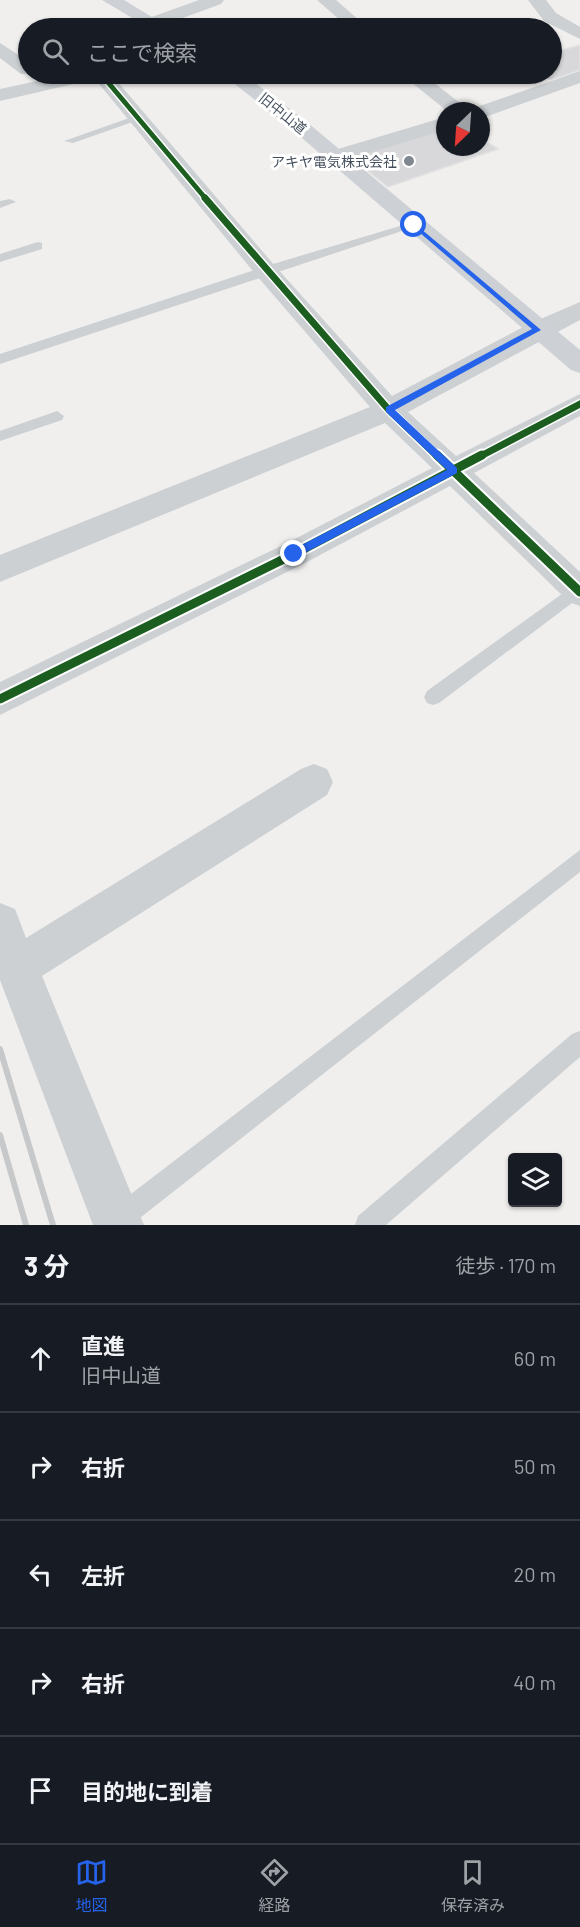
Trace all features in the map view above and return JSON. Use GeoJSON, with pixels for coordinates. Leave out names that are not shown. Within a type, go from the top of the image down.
{"type":"FeatureCollection","features":[{"type":"Feature","properties":{"kind":"main road"},"geometry":{"type":"LineString","coordinates":[[111,0],[143,18]]}},
{"type":"Feature","properties":{"kind":"main road","name":"旧中山道"},"geometry":{"type":"LineString","coordinates":[[244,84],[336,157],[580,364]]}},
{"type":"Feature","properties":{"kind":"street"},"geometry":{"type":"LineString","coordinates":[[175,18],[215,0]]}},
{"type":"Feature","properties":{"kind":"street"},"geometry":{"type":"LineString","coordinates":[[326,0],[347,18]]}},
{"type":"Feature","properties":{"kind":"street"},"geometry":{"type":"LineString","coordinates":[[537,0],[552,18]]}},
{"type":"Feature","properties":{"kind":"street"},"geometry":{"type":"LineString","coordinates":[[562,24],[577,32]]}},
{"type":"Feature","properties":{"kind":"street"},"geometry":{"type":"LineString","coordinates":[[562,33],[577,32]]}},
{"type":"Feature","properties":{"kind":"street"},"geometry":{"type":"LineString","coordinates":[[0,49],[18,62]]}},
{"type":"Feature","properties":{"kind":"street"},"geometry":{"type":"LineString","coordinates":[[562,83],[580,77]]}},
{"type":"Feature","properties":{"kind":"street"},"geometry":{"type":"LineString","coordinates":[[0,94],[27,84]]}},
{"type":"Feature","properties":{"kind":"street"},"geometry":{"type":"LineString","coordinates":[[109,84],[266,271],[389,410],[579,590]]}},
{"type":"Feature","properties":{"kind":"street"},"geometry":{"type":"LineString","coordinates":[[424,84],[448,102]]}},
{"type":"Feature","properties":{"kind":"street"},"geometry":{"type":"LineString","coordinates":[[490,109],[560,84]]}},
{"type":"Feature","properties":{"kind":"street"},"geometry":{"type":"LineString","coordinates":[[336,157],[436,126]]}},
{"type":"Feature","properties":{"kind":"street"},"geometry":{"type":"LineString","coordinates":[[0,569],[389,410],[580,310]]}},
{"type":"Feature","properties":{"kind":"street"},"geometry":{"type":"LineString","coordinates":[[0,699],[294,554],[580,404]]}},
{"type":"Feature","properties":{"kind":"street"},"geometry":{"type":"LineString","coordinates":[[16,968],[314,782]]}},
{"type":"Feature","properties":{"kind":"street"},"geometry":{"type":"LineString","coordinates":[[0,924],[118,1223]]}},
{"type":"Feature","properties":{"kind":"lane"},"geometry":{"type":"LineString","coordinates":[[69,141],[136,119]]}},
{"type":"Feature","properties":{"kind":"lane"},"geometry":{"type":"LineString","coordinates":[[0,359],[266,271],[414,225]]}},
{"type":"Feature","properties":{"kind":"lane"},"geometry":{"type":"LineString","coordinates":[[0,258],[38,246]]}},
{"type":"Feature","properties":{"kind":"lane"},"geometry":{"type":"LineString","coordinates":[[0,436],[57,416]]}},
{"type":"Feature","properties":{"kind":"lane"},"geometry":{"type":"LineString","coordinates":[[433,697],[579,590]]}},
{"type":"Feature","properties":{"kind":"lane"},"geometry":{"type":"LineString","coordinates":[[118,1223],[580,860]]}},
{"type":"Feature","properties":{"kind":"lane"},"geometry":{"type":"LineString","coordinates":[[367,1225],[580,1042]]}},
{"type":"Feature","properties":{"kind":"building"},"geometry":{"type":"Polygon","coordinates":[[[580,45],[580,70],[562,76],[562,50],[580,45]]]}},
{"type":"Feature","properties":{"kind":"building","name":"アキヤ電気株式会社"},"geometry":{"type":"Polygon","coordinates":[[[436,132],[436,156],[478,156],[388,187],[350,157],[436,132]]]}},
{"type":"Feature","properties":{"kind":"building","name":"アキヤ電気株式会社"},"geometry":{"type":"Polygon","coordinates":[[[490,144],[498,149],[490,152],[490,144]]]}},
{"type":"Feature","properties":{"kind":"railway"},"geometry":{"type":"LineString","coordinates":[[0,1049],[53,1225]]}},
{"type":"Feature","properties":{"kind":"railway"},"geometry":{"type":"LineString","coordinates":[[0,1135],[26,1225]]}},
{"type":"Feature","properties":{"kind":"cycle path"},"geometry":{"type":"LineString","coordinates":[[109,84],[266,271],[389,410],[580,592]]}},
{"type":"Feature","properties":{"kind":"cycle path"},"geometry":{"type":"LineString","coordinates":[[0,699],[294,554],[580,404]]}},
{"type":"Feature","properties":{"kind":"place","name":"アキヤ電気株式会社"},"geometry":{"type":"Point","coordinates":[409,161]}},
{"type":"Feature","properties":{"kind":"route"},"geometry":{"type":"LineString","coordinates":[[294,554],[454,470],[389,410],[538,330],[414,225]]}}]}
